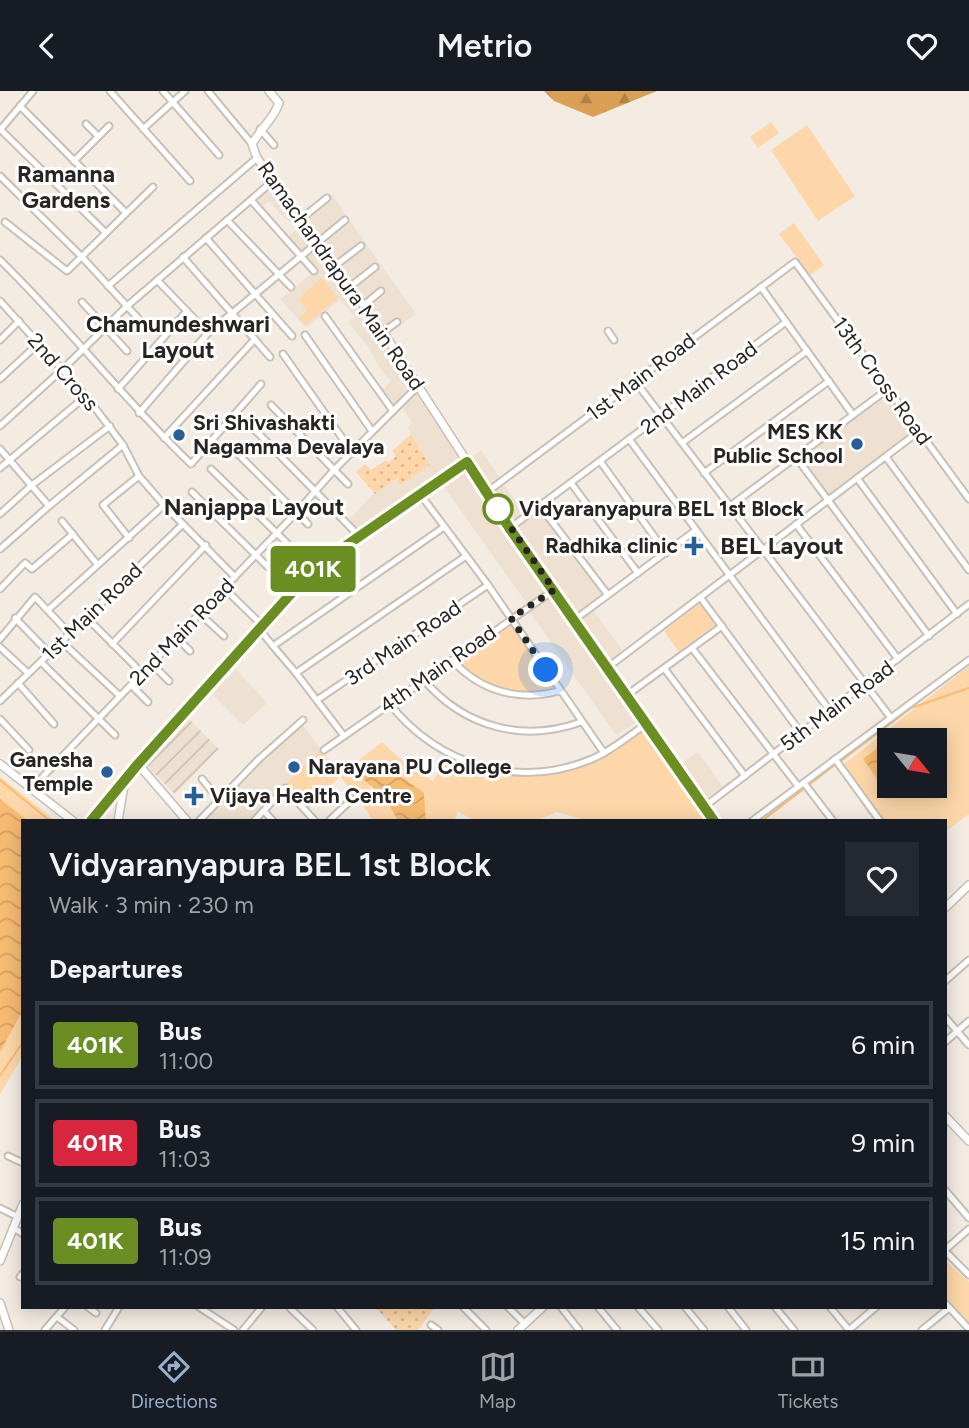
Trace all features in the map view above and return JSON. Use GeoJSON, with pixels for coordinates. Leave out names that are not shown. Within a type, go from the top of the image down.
{"type":"FeatureCollection","features":[{"type":"Feature","properties":{"kind":"main road","name":"Ramachandrapura Main Road"},"geometry":{"type":"LineString","coordinates":[[269,91],[279,103],[274,118],[260,129],[252,144],[257,158],[383,332],[510,529],[713,819]]}},
{"type":"Feature","properties":{"kind":"main road"},"geometry":{"type":"LineString","coordinates":[[94,819],[125,778],[315,567],[467,462]]}},
{"type":"Feature","properties":{"kind":"main road"},"geometry":{"type":"LineString","coordinates":[[138,764],[185,819]]}},
{"type":"Feature","properties":{"kind":"main road"},"geometry":{"type":"LineString","coordinates":[[0,767],[71,819]]}},
{"type":"Feature","properties":{"kind":"main road"},"geometry":{"type":"LineString","coordinates":[[0,767],[65,819]]}},
{"type":"Feature","properties":{"kind":"main road"},"geometry":{"type":"LineString","coordinates":[[118,819],[125,778]]}},
{"type":"Feature","properties":{"kind":"main road"},"geometry":{"type":"LineString","coordinates":[[947,906],[969,885]]}},
{"type":"Feature","properties":{"kind":"main road"},"geometry":{"type":"LineString","coordinates":[[947,1118],[969,1141]]}},
{"type":"Feature","properties":{"kind":"main road"},"geometry":{"type":"LineString","coordinates":[[0,1261],[21,1209]]}},
{"type":"Feature","properties":{"kind":"main road"},"geometry":{"type":"LineString","coordinates":[[0,1303],[9,1330]]}},
{"type":"Feature","properties":{"kind":"main road"},"geometry":{"type":"LineString","coordinates":[[518,1330],[541,1309]]}},
{"type":"Feature","properties":{"kind":"street"},"geometry":{"type":"LineString","coordinates":[[33,91],[0,130],[106,233]]}},
{"type":"Feature","properties":{"kind":"street"},"geometry":{"type":"LineString","coordinates":[[110,91],[190,181]]}},
{"type":"Feature","properties":{"kind":"street"},"geometry":{"type":"LineString","coordinates":[[163,91],[219,155]]}},
{"type":"Feature","properties":{"kind":"street"},"geometry":{"type":"LineString","coordinates":[[143,129],[185,91]]}},
{"type":"Feature","properties":{"kind":"street"},"geometry":{"type":"LineString","coordinates":[[208,91],[252,144]]}},
{"type":"Feature","properties":{"kind":"street"},"geometry":{"type":"LineString","coordinates":[[20,107],[126,213]]}},
{"type":"Feature","properties":{"kind":"street"},"geometry":{"type":"LineString","coordinates":[[86,124],[98,136]]}},
{"type":"Feature","properties":{"kind":"street"},"geometry":{"type":"LineString","coordinates":[[74,161],[109,126]]}},
{"type":"Feature","properties":{"kind":"street"},"geometry":{"type":"LineString","coordinates":[[260,129],[274,145]]}},
{"type":"Feature","properties":{"kind":"street"},"geometry":{"type":"LineString","coordinates":[[108,286],[257,158]]}},
{"type":"Feature","properties":{"kind":"street"},"geometry":{"type":"LineString","coordinates":[[0,176],[82,257],[146,327]]}},
{"type":"Feature","properties":{"kind":"street"},"geometry":{"type":"LineString","coordinates":[[0,426],[126,307],[274,180]]}},
{"type":"Feature","properties":{"kind":"street"},"geometry":{"type":"LineString","coordinates":[[5,222],[68,271],[153,187]]}},
{"type":"Feature","properties":{"kind":"street"},"geometry":{"type":"LineString","coordinates":[[302,218],[327,198]]}},
{"type":"Feature","properties":{"kind":"street"},"geometry":{"type":"LineString","coordinates":[[251,200],[314,271]]}},
{"type":"Feature","properties":{"kind":"street"},"geometry":{"type":"LineString","coordinates":[[227,220],[291,287]]}},
{"type":"Feature","properties":{"kind":"street"},"geometry":{"type":"LineString","coordinates":[[139,413],[208,333],[345,220]]}},
{"type":"Feature","properties":{"kind":"street"},"geometry":{"type":"LineString","coordinates":[[206,238],[292,336]]}},
{"type":"Feature","properties":{"kind":"street"},"geometry":{"type":"LineString","coordinates":[[336,265],[360,246]]}},
{"type":"Feature","properties":{"kind":"street"},"geometry":{"type":"LineString","coordinates":[[183,257],[270,357]]}},
{"type":"Feature","properties":{"kind":"street"},"geometry":{"type":"LineString","coordinates":[[0,260],[84,349],[139,413],[191,464],[261,384]]}},
{"type":"Feature","properties":{"kind":"street","name":"1st Main Road"},"geometry":{"type":"LineString","coordinates":[[487,492],[795,262]]}},
{"type":"Feature","properties":{"kind":"street","name":"13th Cross Road"},"geometry":{"type":"LineString","coordinates":[[795,262],[969,499]]}},
{"type":"Feature","properties":{"kind":"street"},"geometry":{"type":"LineString","coordinates":[[351,286],[375,267]]}},
{"type":"Feature","properties":{"kind":"street"},"geometry":{"type":"LineString","coordinates":[[157,280],[208,333]]}},
{"type":"Feature","properties":{"kind":"street"},"geometry":{"type":"LineString","coordinates":[[761,288],[853,415]]}},
{"type":"Feature","properties":{"kind":"street"},"geometry":{"type":"LineString","coordinates":[[364,305],[382,291]]}},
{"type":"Feature","properties":{"kind":"street","name":"2nd Cross"},"geometry":{"type":"LineString","coordinates":[[0,301],[63,369],[110,426],[139,476],[235,577]]}},
{"type":"Feature","properties":{"kind":"street"},"geometry":{"type":"LineString","coordinates":[[82,302],[127,351]]}},
{"type":"Feature","properties":{"kind":"street"},"geometry":{"type":"LineString","coordinates":[[118,389],[187,311]]}},
{"type":"Feature","properties":{"kind":"street"},"geometry":{"type":"LineString","coordinates":[[325,316],[393,411]]}},
{"type":"Feature","properties":{"kind":"street"},"geometry":{"type":"LineString","coordinates":[[0,340],[19,321]]}},
{"type":"Feature","properties":{"kind":"street"},"geometry":{"type":"LineString","coordinates":[[383,332],[397,322]]}},
{"type":"Feature","properties":{"kind":"street","name":"2nd Main Road"},"geometry":{"type":"LineString","coordinates":[[510,529],[786,322]]}},
{"type":"Feature","properties":{"kind":"street"},"geometry":{"type":"LineString","coordinates":[[608,331],[614,340]]}},
{"type":"Feature","properties":{"kind":"street"},"geometry":{"type":"LineString","coordinates":[[305,335],[372,431]]}},
{"type":"Feature","properties":{"kind":"street"},"geometry":{"type":"LineString","coordinates":[[164,438],[255,339]]}},
{"type":"Feature","properties":{"kind":"street"},"geometry":{"type":"LineString","coordinates":[[0,379],[39,343]]}},
{"type":"Feature","properties":{"kind":"street"},"geometry":{"type":"LineString","coordinates":[[682,443],[807,351]]}},
{"type":"Feature","properties":{"kind":"street"},"geometry":{"type":"LineString","coordinates":[[283,353],[352,453]]}},
{"type":"Feature","properties":{"kind":"street"},"geometry":{"type":"LineString","coordinates":[[635,381],[891,718]]}},
{"type":"Feature","properties":{"kind":"street"},"geometry":{"type":"LineString","coordinates":[[705,473],[829,381]]}},
{"type":"Feature","properties":{"kind":"street","name":"2nd Main Road"},"geometry":{"type":"LineString","coordinates":[[32,788],[334,470],[419,385]]}},
{"type":"Feature","properties":{"kind":"street"},"geometry":{"type":"LineString","coordinates":[[730,506],[888,389]]}},
{"type":"Feature","properties":{"kind":"street"},"geometry":{"type":"LineString","coordinates":[[0,468],[86,396]]}},
{"type":"Feature","properties":{"kind":"street"},"geometry":{"type":"LineString","coordinates":[[271,405],[348,484]]}},
{"type":"Feature","properties":{"kind":"street"},"geometry":{"type":"LineString","coordinates":[[235,414],[258,433],[359,536]]}},
{"type":"Feature","properties":{"kind":"street"},"geometry":{"type":"LineString","coordinates":[[0,514],[32,485],[110,426]]}},
{"type":"Feature","properties":{"kind":"street"},"geometry":{"type":"LineString","coordinates":[[607,668],[919,432]]}},
{"type":"Feature","properties":{"kind":"street"},"geometry":{"type":"LineString","coordinates":[[629,439],[830,711]]}},
{"type":"Feature","properties":{"kind":"street"},"geometry":{"type":"LineString","coordinates":[[0,549],[123,445]]}},
{"type":"Feature","properties":{"kind":"street"},"geometry":{"type":"LineString","coordinates":[[232,448],[309,524]]}},
{"type":"Feature","properties":{"kind":"street"},"geometry":{"type":"LineString","coordinates":[[0,449],[49,506]]}},
{"type":"Feature","properties":{"kind":"street"},"geometry":{"type":"LineString","coordinates":[[796,457],[929,636]]}},
{"type":"Feature","properties":{"kind":"street"},"geometry":{"type":"LineString","coordinates":[[886,457],[969,570]]}},
{"type":"Feature","properties":{"kind":"street"},"geometry":{"type":"LineString","coordinates":[[600,461],[666,553]]}},
{"type":"Feature","properties":{"kind":"street"},"geometry":{"type":"LineString","coordinates":[[211,469],[292,548]]}},
{"type":"Feature","properties":{"kind":"street"},"geometry":{"type":"LineString","coordinates":[[129,538],[103,505],[139,476]]}},
{"type":"Feature","properties":{"kind":"street"},"geometry":{"type":"LineString","coordinates":[[857,478],[957,614]]}},
{"type":"Feature","properties":{"kind":"street"},"geometry":{"type":"LineString","coordinates":[[571,483],[638,573]]}},
{"type":"Feature","properties":{"kind":"street"},"geometry":{"type":"LineString","coordinates":[[192,492],[268,567]]}},
{"type":"Feature","properties":{"kind":"street"},"geometry":{"type":"LineString","coordinates":[[420,494],[488,585],[604,753]]}},
{"type":"Feature","properties":{"kind":"street"},"geometry":{"type":"LineString","coordinates":[[48,610],[164,505]]}},
{"type":"Feature","properties":{"kind":"street"},"geometry":{"type":"LineString","coordinates":[[540,506],[608,595]]}},
{"type":"Feature","properties":{"kind":"street"},"geometry":{"type":"LineString","coordinates":[[62,521],[97,564]]}},
{"type":"Feature","properties":{"kind":"street","name":"1st Main Road"},"geometry":{"type":"LineString","coordinates":[[0,701],[183,524]]}},
{"type":"Feature","properties":{"kind":"street"},"geometry":{"type":"LineString","coordinates":[[796,524],[898,659]]}},
{"type":"Feature","properties":{"kind":"street"},"geometry":{"type":"LineString","coordinates":[[274,646],[444,527]]}},
{"type":"Feature","properties":{"kind":"street"},"geometry":{"type":"LineString","coordinates":[[574,620],[696,530]]}},
{"type":"Feature","properties":{"kind":"street"},"geometry":{"type":"LineString","coordinates":[[0,589],[25,563],[32,569],[73,534]]}},
{"type":"Feature","properties":{"kind":"street"},"geometry":{"type":"LineString","coordinates":[[112,644],[206,545]]}},
{"type":"Feature","properties":{"kind":"street"},"geometry":{"type":"LineString","coordinates":[[296,673],[466,556]]}},
{"type":"Feature","properties":{"kind":"street","name":"3rd Main Road"},"geometry":{"type":"LineString","coordinates":[[317,701],[488,585]]}},
{"type":"Feature","properties":{"kind":"street"},"geometry":{"type":"LineString","coordinates":[[224,588],[262,628],[344,736]]}},
{"type":"Feature","properties":{"kind":"street","name":"4th Main Road"},"geometry":{"type":"LineString","coordinates":[[324,750],[554,590]]}},
{"type":"Feature","properties":{"kind":"street"},"geometry":{"type":"LineString","coordinates":[[0,639],[36,597],[71,634]]}},
{"type":"Feature","properties":{"kind":"street"},"geometry":{"type":"LineString","coordinates":[[701,597],[801,733]]}},
{"type":"Feature","properties":{"kind":"street","name":"5th Main Road"},"geometry":{"type":"LineString","coordinates":[[704,807],[969,604]]}},
{"type":"Feature","properties":{"kind":"street"},"geometry":{"type":"LineString","coordinates":[[200,613],[224,636]]}},
{"type":"Feature","properties":{"kind":"street"},"geometry":{"type":"LineString","coordinates":[[16,618],[49,653]]}},
{"type":"Feature","properties":{"kind":"street"},"geometry":{"type":"LineString","coordinates":[[87,618],[142,673]]}},
{"type":"Feature","properties":{"kind":"street"},"geometry":{"type":"LineString","coordinates":[[627,695],[722,626]]}},
{"type":"Feature","properties":{"kind":"street"},"geometry":{"type":"LineString","coordinates":[[176,637],[190,651]]}},
{"type":"Feature","properties":{"kind":"street"},"geometry":{"type":"LineString","coordinates":[[62,642],[120,696]]}},
{"type":"Feature","properties":{"kind":"street"},"geometry":{"type":"LineString","coordinates":[[0,647],[28,673]]}},
{"type":"Feature","properties":{"kind":"street"},"geometry":{"type":"LineString","coordinates":[[692,648],[774,754],[831,819]]}},
{"type":"Feature","properties":{"kind":"street"},"geometry":{"type":"LineString","coordinates":[[452,660],[473,679],[498,691],[533,696],[559,691]]}},
{"type":"Feature","properties":{"kind":"street"},"geometry":{"type":"LineString","coordinates":[[755,819],[838,764],[891,718],[969,660]]}},
{"type":"Feature","properties":{"kind":"street"},"geometry":{"type":"LineString","coordinates":[[40,662],[115,735]]}},
{"type":"Feature","properties":{"kind":"street"},"geometry":{"type":"LineString","coordinates":[[151,663],[169,681]]}},
{"type":"Feature","properties":{"kind":"street"},"geometry":{"type":"LineString","coordinates":[[664,668],[745,776]]}},
{"type":"Feature","properties":{"kind":"street"},"geometry":{"type":"LineString","coordinates":[[424,680],[456,709],[495,727],[539,731],[560,729],[582,722]]}},
{"type":"Feature","properties":{"kind":"street"},"geometry":{"type":"LineString","coordinates":[[18,683],[54,724]]}},
{"type":"Feature","properties":{"kind":"street"},"geometry":{"type":"LineString","coordinates":[[131,685],[148,702]]}},
{"type":"Feature","properties":{"kind":"street"},"geometry":{"type":"LineString","coordinates":[[389,703],[425,740],[458,759],[483,768],[520,773],[545,772],[582,763],[604,753],[646,724]]}},
{"type":"Feature","properties":{"kind":"street"},"geometry":{"type":"LineString","coordinates":[[0,719],[29,750]]}},
{"type":"Feature","properties":{"kind":"street"},"geometry":{"type":"LineString","coordinates":[[201,819],[259,759],[303,720]]}},
{"type":"Feature","properties":{"kind":"street"},"geometry":{"type":"LineString","coordinates":[[838,764],[879,819]]}},
{"type":"Feature","properties":{"kind":"street"},"geometry":{"type":"LineString","coordinates":[[202,779],[219,800]]}},
{"type":"Feature","properties":{"kind":"street"},"geometry":{"type":"LineString","coordinates":[[256,819],[285,789],[313,819]]}},
{"type":"Feature","properties":{"kind":"street"},"geometry":{"type":"LineString","coordinates":[[330,819],[352,799]]}},
{"type":"Feature","properties":{"kind":"street"},"geometry":{"type":"LineString","coordinates":[[264,811],[271,819]]}},
{"type":"Feature","properties":{"kind":"street"},"geometry":{"type":"LineString","coordinates":[[947,979],[969,960]]}},
{"type":"Feature","properties":{"kind":"street"},"geometry":{"type":"LineString","coordinates":[[947,1019],[969,1045]]}},
{"type":"Feature","properties":{"kind":"street"},"geometry":{"type":"LineString","coordinates":[[947,1040],[969,1021]]}},
{"type":"Feature","properties":{"kind":"street"},"geometry":{"type":"LineString","coordinates":[[8,1156],[21,1162]]}},
{"type":"Feature","properties":{"kind":"street"},"geometry":{"type":"LineString","coordinates":[[947,1191],[969,1218]]}},
{"type":"Feature","properties":{"kind":"street"},"geometry":{"type":"LineString","coordinates":[[0,1208],[18,1217]]}},
{"type":"Feature","properties":{"kind":"street"},"geometry":{"type":"LineString","coordinates":[[14,1228],[21,1233]]}},
{"type":"Feature","properties":{"kind":"street"},"geometry":{"type":"LineString","coordinates":[[947,1248],[969,1229]]}},
{"type":"Feature","properties":{"kind":"street"},"geometry":{"type":"LineString","coordinates":[[947,1252],[969,1275]]}},
{"type":"Feature","properties":{"kind":"street"},"geometry":{"type":"LineString","coordinates":[[947,1305],[969,1329]]}},
{"type":"Feature","properties":{"kind":"street"},"geometry":{"type":"LineString","coordinates":[[46,1330],[63,1309]]}},
{"type":"Feature","properties":{"kind":"street"},"geometry":{"type":"LineString","coordinates":[[91,1309],[96,1313]]}},
{"type":"Feature","properties":{"kind":"street"},"geometry":{"type":"LineString","coordinates":[[105,1330],[118,1309]]}},
{"type":"Feature","properties":{"kind":"street"},"geometry":{"type":"LineString","coordinates":[[202,1309],[234,1330]]}},
{"type":"Feature","properties":{"kind":"street"},"geometry":{"type":"LineString","coordinates":[[291,1309],[313,1330]]}},
{"type":"Feature","properties":{"kind":"street"},"geometry":{"type":"LineString","coordinates":[[339,1309],[356,1330]]}},
{"type":"Feature","properties":{"kind":"street"},"geometry":{"type":"LineString","coordinates":[[465,1309],[486,1330]]}},
{"type":"Feature","properties":{"kind":"street"},"geometry":{"type":"LineString","coordinates":[[510,1309],[525,1324]]}},
{"type":"Feature","properties":{"kind":"street"},"geometry":{"type":"LineString","coordinates":[[563,1309],[579,1330]]}},
{"type":"Feature","properties":{"kind":"street"},"geometry":{"type":"LineString","coordinates":[[600,1309],[617,1330]]}},
{"type":"Feature","properties":{"kind":"street"},"geometry":{"type":"LineString","coordinates":[[640,1309],[658,1330]]}},
{"type":"Feature","properties":{"kind":"street"},"geometry":{"type":"LineString","coordinates":[[687,1309],[704,1330]]}},
{"type":"Feature","properties":{"kind":"street"},"geometry":{"type":"LineString","coordinates":[[730,1309],[746,1330]]}},
{"type":"Feature","properties":{"kind":"street"},"geometry":{"type":"LineString","coordinates":[[777,1309],[794,1330]]}},
{"type":"Feature","properties":{"kind":"street"},"geometry":{"type":"LineString","coordinates":[[832,1309],[849,1330],[874,1309]]}},
{"type":"Feature","properties":{"kind":"street"},"geometry":{"type":"LineString","coordinates":[[922,1330],[943,1309]]}},
{"type":"Feature","properties":{"kind":"street"},"geometry":{"type":"LineString","coordinates":[[243,1330],[260,1310]]}},
{"type":"Feature","properties":{"kind":"street"},"geometry":{"type":"LineString","coordinates":[[57,1317],[74,1330]]}},
{"type":"Feature","properties":{"kind":"street"},"geometry":{"type":"LineString","coordinates":[[431,1325],[438,1330]]}},
{"type":"Feature","properties":{"kind":"shaded area"},"geometry":{"type":"Polygon","coordinates":[[[771,122],[779,133],[758,148],[750,137],[771,122]]]}},
{"type":"Feature","properties":{"kind":"shaded area"},"geometry":{"type":"Polygon","coordinates":[[[807,125],[855,196],[818,221],[771,150],[807,125]]]}},
{"type":"Feature","properties":{"kind":"shaded area"},"geometry":{"type":"Polygon","coordinates":[[[272,185],[314,241],[300,252],[288,237],[297,228],[281,215],[270,201],[260,208],[253,200],[272,185]]]}},
{"type":"Feature","properties":{"kind":"shaded area"},"geometry":{"type":"Polygon","coordinates":[[[332,195],[416,314],[391,332],[305,218],[332,195]]]}},
{"type":"Feature","properties":{"kind":"shaded area"},"geometry":{"type":"Polygon","coordinates":[[[794,223],[824,265],[810,275],[779,234],[794,223]]]}},
{"type":"Feature","properties":{"kind":"shaded area"},"geometry":{"type":"Polygon","coordinates":[[[317,245],[413,384],[392,407],[381,391],[391,381],[348,322],[355,317],[340,300],[306,328],[280,299],[315,271],[303,257],[317,245]]]}},
{"type":"Feature","properties":{"kind":"shaded area"},"geometry":{"type":"Polygon","coordinates":[[[322,278],[338,298],[305,325],[299,318],[307,311],[299,300],[322,278]]]}},
{"type":"Feature","properties":{"kind":"shaded area"},"geometry":{"type":"Polygon","coordinates":[[[417,394],[462,459],[360,531],[348,521],[374,493],[396,478],[401,485],[430,465],[411,434],[408,427],[412,423],[402,407],[417,394]]]}},
{"type":"Feature","properties":{"kind":"shaded area","name":"MES KK Public School"},"geometry":{"type":"Polygon","coordinates":[[[886,394],[912,431],[830,496],[801,458],[886,394]]]}},
{"type":"Feature","properties":{"kind":"shaded area"},"geometry":{"type":"Polygon","coordinates":[[[411,434],[430,465],[401,485],[396,478],[375,494],[356,472],[365,464],[371,470],[386,460],[389,463],[396,456],[392,451],[411,434]]]}},
{"type":"Feature","properties":{"kind":"shaded area"},"geometry":{"type":"Polygon","coordinates":[[[481,450],[500,478],[490,486],[471,458],[481,450]]]}},
{"type":"Feature","properties":{"kind":"shaded area"},"geometry":{"type":"Polygon","coordinates":[[[463,470],[547,590],[527,604],[442,484],[463,470]]]}},
{"type":"Feature","properties":{"kind":"shaded area"},"geometry":{"type":"Polygon","coordinates":[[[503,483],[524,513],[514,520],[492,491],[503,483]]]}},
{"type":"Feature","properties":{"kind":"shaded area"},"geometry":{"type":"Polygon","coordinates":[[[540,508],[604,595],[579,614],[515,527],[540,508]]]}},
{"type":"Feature","properties":{"kind":"shaded area"},"geometry":{"type":"Polygon","coordinates":[[[549,596],[636,723],[616,735],[528,610],[549,596]]]}},
{"type":"Feature","properties":{"kind":"shaded area"},"geometry":{"type":"Polygon","coordinates":[[[700,603],[716,624],[679,652],[664,631],[700,603]]]}},
{"type":"Feature","properties":{"kind":"shaded area"},"geometry":{"type":"Polygon","coordinates":[[[593,610],[623,651],[611,659],[581,619],[593,610]]]}},
{"type":"Feature","properties":{"kind":"shaded area"},"geometry":{"type":"Polygon","coordinates":[[[509,623],[555,689],[527,693],[501,689],[478,678],[456,660],[509,623]]]}},
{"type":"Feature","properties":{"kind":"shaded area"},"geometry":{"type":"Polygon","coordinates":[[[969,666],[969,814],[947,830],[947,819],[884,819],[844,764],[877,738],[877,798],[947,798],[947,728],[890,728],[969,666]]]}},
{"type":"Feature","properties":{"kind":"shaded area"},"geometry":{"type":"Polygon","coordinates":[[[236,669],[267,703],[243,725],[212,694],[236,669]]]}},
{"type":"Feature","properties":{"kind":"shaded area"},"geometry":{"type":"Polygon","coordinates":[[[189,719],[219,749],[175,794],[146,765],[189,719]]]}},
{"type":"Feature","properties":{"kind":"shaded area","name":"Narayana PU College"},"geometry":{"type":"Polygon","coordinates":[[[301,723],[340,775],[308,809],[285,784],[251,819],[203,819],[301,723]]]}},
{"type":"Feature","properties":{"kind":"shaded area"},"geometry":{"type":"Polygon","coordinates":[[[644,729],[708,819],[580,819],[557,812],[540,819],[472,819],[458,812],[455,819],[426,819],[424,793],[414,787],[368,786],[387,801],[397,819],[372,819],[340,776],[308,809],[285,784],[321,750],[340,775],[382,742],[408,766],[433,781],[448,757],[494,772],[542,776],[574,770],[611,752],[644,729]]]}},
{"type":"Feature","properties":{"kind":"shaded area"},"geometry":{"type":"Polygon","coordinates":[[[698,752],[723,787],[702,802],[677,767],[698,752]]]}},
{"type":"Feature","properties":{"kind":"shaded area"},"geometry":{"type":"Polygon","coordinates":[[[0,777],[53,819],[21,819],[21,1058],[0,1094],[0,777]]]}},
{"type":"Feature","properties":{"kind":"shaded area"},"geometry":{"type":"Polygon","coordinates":[[[947,1262],[969,1282],[969,1324],[947,1300],[947,1262]]]}},
{"type":"Feature","properties":{"kind":"shaded area"},"geometry":{"type":"Polygon","coordinates":[[[377,1309],[434,1309],[418,1330],[396,1330],[377,1309]]]}},
{"type":"Feature","properties":{"kind":"green space"},"geometry":{"type":"Polygon","coordinates":[[[544,91],[657,91],[593,117],[554,101],[544,91]]]}},
{"type":"Feature","properties":{"kind":"water"},"geometry":{"type":"Polygon","coordinates":[[[877,748],[877,779],[863,759],[877,748]]]}},
{"type":"Feature","properties":{"kind":"water"},"geometry":{"type":"Polygon","coordinates":[[[375,765],[390,769],[424,793],[426,819],[397,819],[387,801],[362,778],[375,765]]]}},
{"type":"Feature","properties":{"kind":"water"},"geometry":{"type":"Polygon","coordinates":[[[0,799],[25,819],[21,819],[21,1014],[0,1052],[0,799]]]}},
{"type":"Feature","properties":{"kind":"waterway"},"geometry":{"type":"LineString","coordinates":[[841,761],[911,708],[969,688]]}},
{"type":"Feature","properties":{"kind":"waterway"},"geometry":{"type":"LineString","coordinates":[[765,819],[836,764]]}},
{"type":"Feature","properties":{"kind":"waterway"},"geometry":{"type":"LineString","coordinates":[[0,780],[48,819]]}},
{"type":"Feature","properties":{"kind":"waterway"},"geometry":{"type":"LineString","coordinates":[[0,1076],[21,1045]]}},
{"type":"Feature","properties":{"kind":"bus line","name":"401K"},"geometry":{"type":"LineString","coordinates":[[93,819],[138,764],[315,567],[467,462],[510,529],[713,819]]}},
{"type":"Feature","properties":{"kind":"place","name":"Sri Shivashakti Nagamma Devalaya"},"geometry":{"type":"Point","coordinates":[179,435]}},
{"type":"Feature","properties":{"kind":"place","name":"MES KK Public School"},"geometry":{"type":"Point","coordinates":[857,444]}},
{"type":"Feature","properties":{"kind":"place","name":"Vidyaranyapura BEL 1st Block"},"geometry":{"type":"Point","coordinates":[498,509]}},
{"type":"Feature","properties":{"kind":"place","name":"Radhika clinic"},"geometry":{"type":"Point","coordinates":[694,546]}},
{"type":"Feature","properties":{"kind":"place","name":"Narayana PU College"},"geometry":{"type":"Point","coordinates":[294,767]}},
{"type":"Feature","properties":{"kind":"place","name":"Ganesha Temple"},"geometry":{"type":"Point","coordinates":[107,772]}},
{"type":"Feature","properties":{"kind":"place","name":"Vijaya Health Centre"},"geometry":{"type":"Point","coordinates":[194,796]}},
{"type":"Feature","properties":{"kind":"district","name":"Ramanna Gardens"},"geometry":{"type":"Point","coordinates":[66,187]}},
{"type":"Feature","properties":{"kind":"district","name":"Chamundeshwari Layout"},"geometry":{"type":"Point","coordinates":[178,337]}},
{"type":"Feature","properties":{"kind":"district","name":"Nanjappa Layout"},"geometry":{"type":"Point","coordinates":[254,507]}},
{"type":"Feature","properties":{"kind":"district","name":"BEL Layout"},"geometry":{"type":"Point","coordinates":[782,546]}},
{"type":"Feature","properties":{"kind":"route"},"geometry":{"type":"LineString","coordinates":[[498,509],[554,590],[511,618],[546,670]]}}]}
